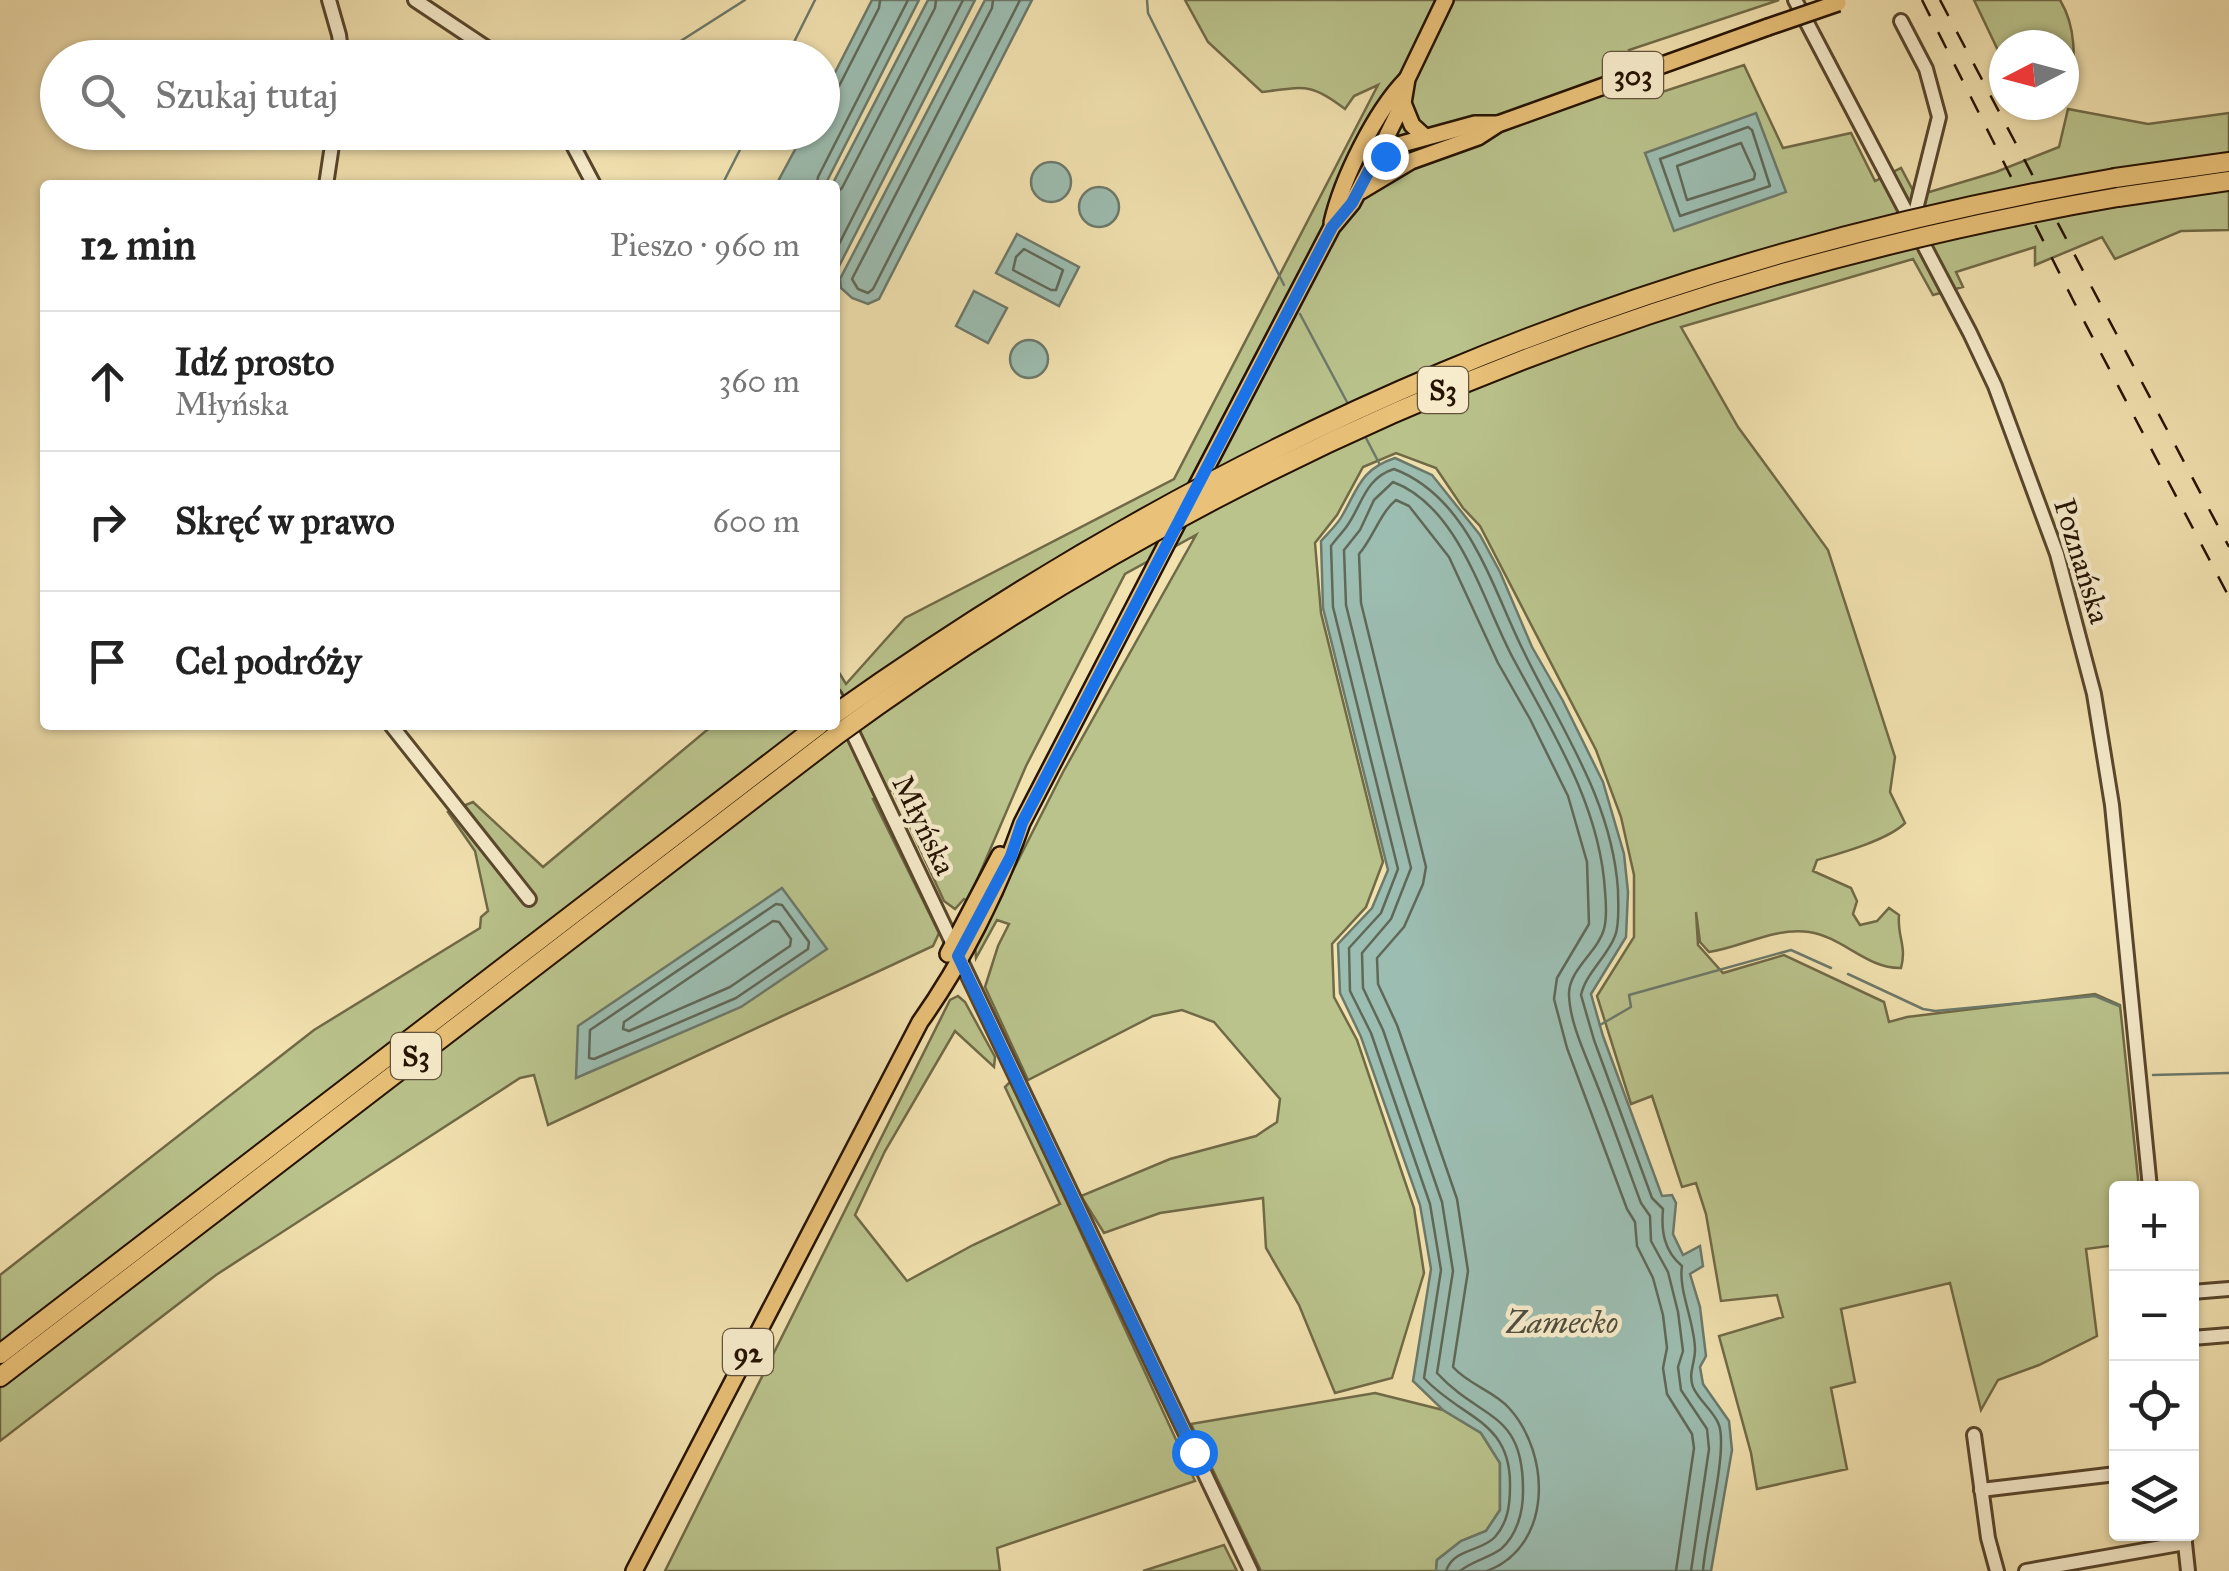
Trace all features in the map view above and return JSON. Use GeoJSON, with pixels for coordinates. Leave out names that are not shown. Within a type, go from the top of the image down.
{"type":"FeatureCollection","features":[{"type":"Feature","properties":{"kind":"highway","name":"S3"},"geometry":{"type":"LineString","coordinates":[[840,722],[1100,561],[1262,474],[1428,396],[1573,338],[1769,274],[2229,162]]}},
{"type":"Feature","properties":{"kind":"highway","name":"S3"},"geometry":{"type":"LineString","coordinates":[[840,711],[1031,581],[1106,536],[1262,453],[1421,379],[1563,322],[1758,258],[1942,212],[2116,187],[2229,181]]}},
{"type":"Feature","properties":{"kind":"highway","name":"S3"},"geometry":{"type":"LineString","coordinates":[[0,1354],[826,731]]}},
{"type":"Feature","properties":{"kind":"highway","name":"S3"},"geometry":{"type":"LineString","coordinates":[[0,1377],[826,731]]}},
{"type":"Feature","properties":{"kind":"main road","name":"92"},"geometry":{"type":"LineString","coordinates":[[1332,227],[1338,198],[1403,103],[1407,79],[1446,0]]}},
{"type":"Feature","properties":{"kind":"main road","name":"303"},"geometry":{"type":"LineString","coordinates":[[1358,193],[1411,161],[1478,137],[1498,124],[1842,2]]}},
{"type":"Feature","properties":{"kind":"main road","name":"92"},"geometry":{"type":"LineString","coordinates":[[634,1571],[956,950],[1011,856],[1022,823],[1332,227],[1358,193],[1391,96],[1407,79]]}},
{"type":"Feature","properties":{"kind":"main road"},"geometry":{"type":"LineString","coordinates":[[1403,103],[1412,125],[1425,138]]}},
{"type":"Feature","properties":{"kind":"main road","name":"303"},"geometry":{"type":"LineString","coordinates":[[1373,146],[1425,138],[1474,124],[1498,124]]}},
{"type":"Feature","properties":{"kind":"main road"},"geometry":{"type":"LineString","coordinates":[[1373,146],[1390,159],[1411,161]]}},
{"type":"Feature","properties":{"kind":"street"},"geometry":{"type":"LineString","coordinates":[[328,0],[340,40]]}},
{"type":"Feature","properties":{"kind":"street"},"geometry":{"type":"LineString","coordinates":[[416,0],[475,40]]}},
{"type":"Feature","properties":{"kind":"street","name":"Poznańska"},"geometry":{"type":"LineString","coordinates":[[1795,0],[1914,221],[1995,386],[2056,554],[2090,674],[2112,805],[2149,1181]]}},
{"type":"Feature","properties":{"kind":"street"},"geometry":{"type":"LineString","coordinates":[[1901,21],[1926,69],[1939,117],[1914,221]]}},
{"type":"Feature","properties":{"kind":"street"},"geometry":{"type":"LineString","coordinates":[[327,180],[331,150]]}},
{"type":"Feature","properties":{"kind":"street"},"geometry":{"type":"LineString","coordinates":[[576,150],[591,180]]}},
{"type":"Feature","properties":{"kind":"street","name":"Młyńska"},"geometry":{"type":"LineString","coordinates":[[840,706],[1251,1571]]}},
{"type":"Feature","properties":{"kind":"street"},"geometry":{"type":"LineString","coordinates":[[395,730],[529,898]]}},
{"type":"Feature","properties":{"kind":"street"},"geometry":{"type":"LineString","coordinates":[[2199,1292],[2229,1290]]}},
{"type":"Feature","properties":{"kind":"street"},"geometry":{"type":"LineString","coordinates":[[2199,1337],[2229,1334]]}},
{"type":"Feature","properties":{"kind":"street"},"geometry":{"type":"LineString","coordinates":[[1974,1435],[1996,1571]]}},
{"type":"Feature","properties":{"kind":"street"},"geometry":{"type":"LineString","coordinates":[[1981,1490],[2109,1475]]}},
{"type":"Feature","properties":{"kind":"street"},"geometry":{"type":"LineString","coordinates":[[2026,1571],[2170,1541]]}},
{"type":"Feature","properties":{"kind":"street"},"geometry":{"type":"LineString","coordinates":[[2184,1541],[2188,1571]]}},
{"type":"Feature","properties":{"kind":"green space"},"geometry":{"type":"Polygon","coordinates":[[[1185,0],[1779,0],[1629,50],[1647,97],[1744,65],[1783,148],[1851,133],[1875,181],[1901,168],[1916,196],[1996,172],[2059,147],[2065,120],[2079,120],[2079,111],[2148,124],[2229,113],[2229,230],[2181,231],[2115,259],[2102,237],[2035,265],[2035,247],[1956,272],[1963,287],[1933,295],[1913,259],[1681,327],[1738,427],[1828,550],[1895,757],[1890,792],[1905,823],[1876,840],[1817,860],[1813,871],[1851,888],[1857,901],[1853,914],[1860,925],[1877,921],[1889,908],[1899,915],[1901,968],[1877,964],[1809,932],[1771,935],[1709,952],[1700,942],[1696,912],[1698,945],[1723,973],[1784,955],[1884,1002],[1889,1022],[2095,994],[2120,1005],[2138,1181],[2109,1181],[2109,1246],[2086,1249],[2097,1336],[1998,1380],[1981,1410],[1950,1283],[1841,1309],[1855,1382],[1831,1388],[1847,1469],[1757,1489],[1719,1336],[1783,1317],[1777,1295],[1721,1301],[1706,1214],[1696,1183],[1682,1187],[1652,1096],[1631,1104],[1597,996],[1634,937],[1634,875],[1621,817],[1596,750],[1480,526],[1436,468],[1396,453],[1363,467],[1337,515],[1315,543],[1321,613],[1383,862],[1366,907],[1332,944],[1334,997],[1357,1040],[1414,1208],[1424,1273],[1392,1378],[1335,1393],[1299,1305],[1266,1248],[1263,1198],[1160,1213],[1104,1233],[1081,1196],[1170,1159],[1256,1136],[1277,1122],[1280,1099],[1214,1022],[1182,1010],[1153,1016],[1028,1080],[985,987],[1009,924],[997,920],[976,958],[975,945],[1063,772],[1196,535],[1125,574],[1026,766],[968,901],[964,899],[955,909],[944,901],[893,790],[873,799],[939,933],[933,946],[548,1125],[534,1075],[520,1078],[216,1275],[0,1441],[0,1275],[314,1030],[480,928],[481,917],[488,911],[475,851],[448,812],[473,802],[543,867],[707,730],[840,730],[840,674],[846,684],[905,618],[1174,479],[1378,85],[1354,96],[1345,109],[1306,88],[1262,92],[1208,42],[1185,0]]]}},
{"type":"Feature","properties":{"kind":"green space"},"geometry":{"type":"Polygon","coordinates":[[[1974,0],[2060,0],[2071,30],[1989,30],[1974,0]]]}},
{"type":"Feature","properties":{"kind":"green space"},"geometry":{"type":"Polygon","coordinates":[[[958,996],[995,1057],[994,1067],[955,1031],[885,1151],[855,1215],[907,1281],[1060,1204],[1005,1087],[1011,1081],[1195,1481],[997,1548],[1000,1571],[665,1571],[950,1000],[958,996]]]}},
{"type":"Feature","properties":{"kind":"green space"},"geometry":{"type":"Polygon","coordinates":[[[1375,1393],[1443,1410],[1481,1433],[1500,1463],[1500,1510],[1486,1531],[1461,1541],[1437,1560],[1436,1571],[1261,1571],[1191,1424],[1375,1393]]]}},
{"type":"Feature","properties":{"kind":"green space"},"geometry":{"type":"Polygon","coordinates":[[[1224,1545],[1237,1571],[1143,1571],[1224,1545]]]}},
{"type":"Feature","properties":{"kind":"water"},"geometry":{"type":"Polygon","coordinates":[[[872,0],[919,0],[828,180],[779,180],[795,150],[840,150],[840,63],[872,0]]]}},
{"type":"Feature","properties":{"kind":"water"},"geometry":{"type":"Polygon","coordinates":[[[928,0],[975,0],[840,264],[840,180],[835,180],[928,0]]]}},
{"type":"Feature","properties":{"kind":"water"},"geometry":{"type":"Polygon","coordinates":[[[985,0],[1032,0],[879,299],[868,304],[852,298],[841,288],[840,279],[985,0]]]}},
{"type":"Feature","properties":{"kind":"water"},"geometry":{"type":"Polygon","coordinates":[[[1756,113],[1786,192],[1674,231],[1645,153],[1756,113]]]}},
{"type":"Feature","properties":{"kind":"water"},"geometry":{"type":"Polygon","coordinates":[[[1051,162],[1065,168],[1071,182],[1065,196],[1051,202],[1037,196],[1031,182],[1037,168],[1051,162]]]}},
{"type":"Feature","properties":{"kind":"water"},"geometry":{"type":"Polygon","coordinates":[[[1099,187],[1113,193],[1119,207],[1113,221],[1099,227],[1085,221],[1079,207],[1085,193],[1099,187]]]}},
{"type":"Feature","properties":{"kind":"water"},"geometry":{"type":"Polygon","coordinates":[[[1017,234],[1079,267],[1059,306],[996,273],[1017,234]]]}},
{"type":"Feature","properties":{"kind":"water"},"geometry":{"type":"Polygon","coordinates":[[[974,291],[1007,308],[988,343],[956,326],[974,291]]]}},
{"type":"Feature","properties":{"kind":"water"},"geometry":{"type":"Polygon","coordinates":[[[1029,340],[1043,345],[1048,359],[1043,373],[1029,378],[1015,373],[1010,359],[1015,345],[1029,340]]]}},
{"type":"Feature","properties":{"kind":"water","name":"Zamecko"},"geometry":{"type":"Polygon","coordinates":[[[1395,458],[1432,475],[1480,535],[1532,647],[1603,782],[1624,854],[1628,892],[1626,937],[1591,994],[1662,1196],[1672,1195],[1676,1203],[1673,1234],[1683,1255],[1700,1246],[1703,1266],[1690,1274],[1700,1307],[1706,1356],[1700,1367],[1703,1384],[1729,1421],[1732,1450],[1711,1571],[1436,1571],[1437,1560],[1461,1541],[1486,1531],[1500,1510],[1500,1463],[1481,1433],[1443,1410],[1413,1381],[1431,1269],[1420,1205],[1361,1037],[1340,993],[1338,944],[1372,908],[1388,870],[1323,608],[1321,541],[1368,474],[1395,458]]]}},
{"type":"Feature","properties":{"kind":"water"},"geometry":{"type":"Polygon","coordinates":[[[782,888],[827,949],[741,1007],[576,1078],[578,1026],[782,888]]]}},
{"type":"Feature","properties":{"kind":"waterway"},"geometry":{"type":"LineString","coordinates":[[682,40],[745,0]]}},
{"type":"Feature","properties":{"kind":"waterway"},"geometry":{"type":"LineString","coordinates":[[795,40],[815,0]]}},
{"type":"Feature","properties":{"kind":"waterway"},"geometry":{"type":"LineString","coordinates":[[1147,0],[1148,13],[1284,285]]}},
{"type":"Feature","properties":{"kind":"waterway"},"geometry":{"type":"LineString","coordinates":[[725,180],[740,150]]}},
{"type":"Feature","properties":{"kind":"waterway"},"geometry":{"type":"LineString","coordinates":[[1300,314],[1348,404]]}},
{"type":"Feature","properties":{"kind":"waterway"},"geometry":{"type":"LineString","coordinates":[[1366,438],[1379,463]]}},
{"type":"Feature","properties":{"kind":"waterway"},"geometry":{"type":"LineString","coordinates":[[1600,1025],[1631,1007],[1629,995],[1791,950],[1831,968]]}},
{"type":"Feature","properties":{"kind":"waterway"},"geometry":{"type":"LineString","coordinates":[[1848,974],[1935,1011],[2095,996],[2119,1006]]}},
{"type":"Feature","properties":{"kind":"waterway"},"geometry":{"type":"LineString","coordinates":[[2153,1075],[2229,1073]]}},
{"type":"Feature","properties":{"kind":"railway"},"geometry":{"type":"LineString","coordinates":[[1922,0],[2229,597]]}},
{"type":"Feature","properties":{"kind":"railway"},"geometry":{"type":"LineString","coordinates":[[1940,0],[2229,547]]}},
{"type":"Feature","properties":{"kind":"route"},"geometry":{"type":"LineString","coordinates":[[1194,1452],[958,956],[1011,856],[1022,823],[1332,227],[1352,203],[1380,150],[1385,156]]}}]}
